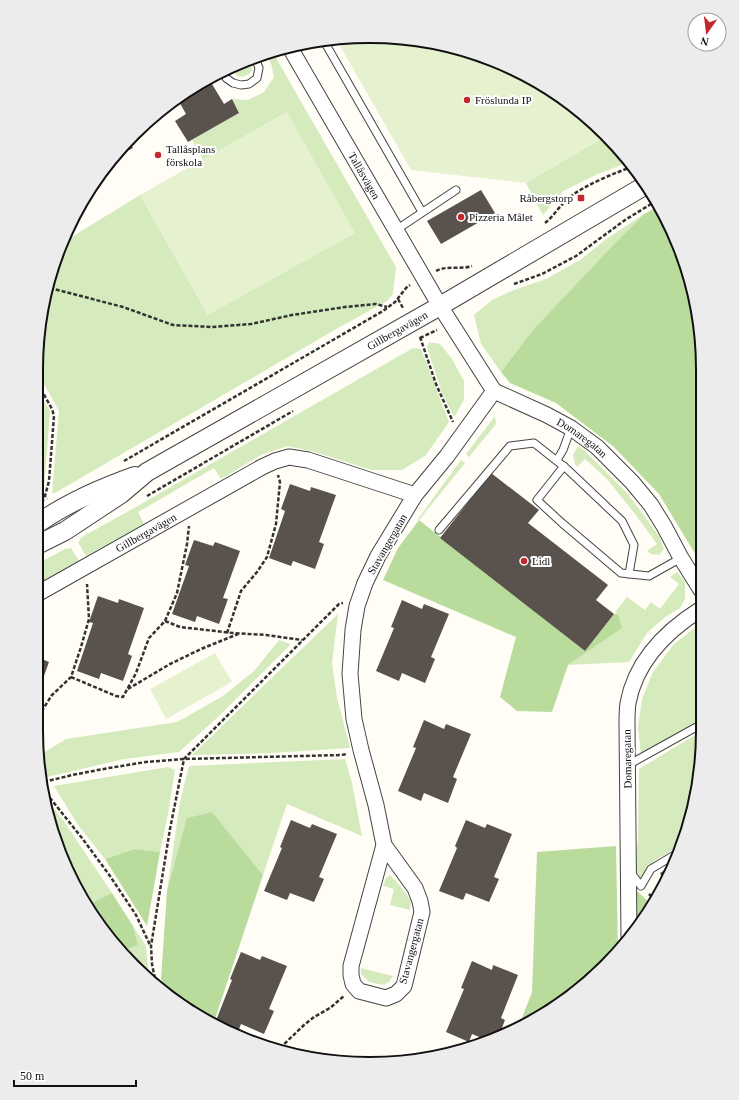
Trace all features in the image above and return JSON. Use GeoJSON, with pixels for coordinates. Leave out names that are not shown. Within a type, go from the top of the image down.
{"type":"FeatureCollection","features":[{"type":"Feature","properties":{"kind":"street","name":"Tallåsvägen"},"geometry":{"type":"LineString","coordinates":[[293,52],[440,306]]}},
{"type":"Feature","properties":{"kind":"street","name":"Gillbergavägen"},"geometry":{"type":"LineString","coordinates":[[43,520],[54,512],[112,484],[147,472],[440,306],[641,188]]}},
{"type":"Feature","properties":{"kind":"street"},"geometry":{"type":"LineString","coordinates":[[440,306],[494,391]]}},
{"type":"Feature","properties":{"kind":"street","name":"Domaregatan"},"geometry":{"type":"LineString","coordinates":[[494,391],[547,415],[571,428],[597,447],[632,482],[651,505],[696,582]]}},
{"type":"Feature","properties":{"kind":"street","name":"Stavangergatan"},"geometry":{"type":"LineString","coordinates":[[384,845],[351,966],[351,975],[353,984],[359,991],[386,998],[396,994],[404,986],[422,912],[415,888],[384,845],[376,805],[354,719],[350,674],[353,630],[357,606],[365,583],[378,556],[415,495],[448,456],[494,391]]}},
{"type":"Feature","properties":{"kind":"street","name":"Gillbergavägen"},"geometry":{"type":"LineString","coordinates":[[43,591],[262,467],[289,457],[308,460],[415,495]]}},
{"type":"Feature","properties":{"kind":"street","name":"Gillbergavägen"},"geometry":{"type":"LineString","coordinates":[[43,542],[65,530],[121,494],[147,472]]}},
{"type":"Feature","properties":{"kind":"street","name":"Domaregatan"},"geometry":{"type":"LineString","coordinates":[[629,929],[628,703],[634,682],[642,665],[653,649],[667,634],[696,612]]}},
{"type":"Feature","properties":{"kind":"lane"},"geometry":{"type":"LineString","coordinates":[[327,46],[422,212]]}},
{"type":"Feature","properties":{"kind":"lane"},"geometry":{"type":"LineString","coordinates":[[226,77],[233,83],[241,85],[249,84],[257,78],[259,68],[257,63]]}},
{"type":"Feature","properties":{"kind":"lane"},"geometry":{"type":"LineString","coordinates":[[396,230],[456,190]]}},
{"type":"Feature","properties":{"kind":"lane"},"geometry":{"type":"LineString","coordinates":[[557,460],[563,450],[571,428]]}},
{"type":"Feature","properties":{"kind":"lane"},"geometry":{"type":"LineString","coordinates":[[439,530],[510,446],[534,443],[564,466],[622,521],[634,545],[630,574]]}},
{"type":"Feature","properties":{"kind":"lane"},"geometry":{"type":"LineString","coordinates":[[564,466],[537,500],[621,573],[649,576],[681,558]]}},
{"type":"Feature","properties":{"kind":"lane"},"geometry":{"type":"LineString","coordinates":[[628,766],[696,727]]}},
{"type":"Feature","properties":{"kind":"lane"},"geometry":{"type":"LineString","coordinates":[[629,871],[641,886],[651,869],[670,858]]}},
{"type":"Feature","properties":{"kind":"path"},"geometry":{"type":"LineString","coordinates":[[541,226],[549,220],[568,198],[577,192],[589,185],[627,169]]}},
{"type":"Feature","properties":{"kind":"path"},"geometry":{"type":"LineString","coordinates":[[512,284],[542,274],[576,256],[625,220],[651,205]]}},
{"type":"Feature","properties":{"kind":"path"},"geometry":{"type":"LineString","coordinates":[[118,464],[387,307],[395,302],[412,283],[439,269],[471,267],[477,263]]}},
{"type":"Feature","properties":{"kind":"path"},"geometry":{"type":"LineString","coordinates":[[53,289],[123,307],[173,325],[212,327],[251,324],[292,315],[345,307],[376,304],[387,307]]}},
{"type":"Feature","properties":{"kind":"path"},"geometry":{"type":"LineString","coordinates":[[414,341],[450,322]]}},
{"type":"Feature","properties":{"kind":"path"},"geometry":{"type":"LineString","coordinates":[[421,338],[436,384],[450,418],[462,436]]}},
{"type":"Feature","properties":{"kind":"path"},"geometry":{"type":"LineString","coordinates":[[43,393],[52,409],[54,416],[49,481],[45,496],[50,504]]}},
{"type":"Feature","properties":{"kind":"path"},"geometry":{"type":"LineString","coordinates":[[147,496],[298,408]]}},
{"type":"Feature","properties":{"kind":"path"},"geometry":{"type":"LineString","coordinates":[[227,633],[241,591],[257,572],[266,557],[276,524],[280,482],[275,461]]}},
{"type":"Feature","properties":{"kind":"path"},"geometry":{"type":"LineString","coordinates":[[71,677],[116,696],[123,697],[136,673],[149,638],[166,620],[177,592],[187,544],[191,508]]}},
{"type":"Feature","properties":{"kind":"path"},"geometry":{"type":"LineString","coordinates":[[43,709],[52,696],[71,677],[81,647],[89,619],[87,567]]}},
{"type":"Feature","properties":{"kind":"path"},"geometry":{"type":"LineString","coordinates":[[154,976],[151,946],[170,829],[184,759],[302,640],[340,604],[343,603],[357,606]]}},
{"type":"Feature","properties":{"kind":"path"},"geometry":{"type":"LineString","coordinates":[[166,620],[180,627],[302,640]]}},
{"type":"Feature","properties":{"kind":"path"},"geometry":{"type":"LineString","coordinates":[[128,689],[170,664],[201,649],[239,634]]}},
{"type":"Feature","properties":{"kind":"path"},"geometry":{"type":"LineString","coordinates":[[47,781],[109,768],[146,762],[184,759],[341,755],[361,750]]}},
{"type":"Feature","properties":{"kind":"path"},"geometry":{"type":"LineString","coordinates":[[50,798],[78,831],[110,876],[136,915],[151,946]]}},
{"type":"Feature","properties":{"kind":"path"},"geometry":{"type":"LineString","coordinates":[[283,1045],[304,1025],[314,1017],[330,1008],[355,986]]}},
{"type":"Feature","properties":{"kind":"green space","name":"Fröslunda IP"},"geometry":{"type":"Polygon","coordinates":[[[370,43],[412,46],[433,49],[474,60],[514,77],[551,98],[585,124],[600,139],[526,183],[411,170],[339,45],[370,43]]]}},
{"type":"Feature","properties":{"kind":"green space"},"geometry":{"type":"Polygon","coordinates":[[[275,57],[396,267],[393,294],[387,301],[55,493],[52,493],[59,411],[43,382],[44,348],[49,306],[54,285],[60,265],[72,237],[140,195],[208,315],[287,112],[203,160],[192,140],[239,113],[232,99],[248,100],[264,92],[274,77],[271,63],[268,59],[275,57]]]}},
{"type":"Feature","properties":{"kind":"green space"},"geometry":{"type":"Polygon","coordinates":[[[252,65],[252,71],[250,73],[242,77],[236,75],[235,73],[252,65]]]}},
{"type":"Feature","properties":{"kind":"green space"},"geometry":{"type":"Polygon","coordinates":[[[287,112],[355,233],[208,315],[140,195],[287,112]]]}},
{"type":"Feature","properties":{"kind":"green space"},"geometry":{"type":"Polygon","coordinates":[[[600,139],[623,164],[598,174],[563,191],[543,215],[526,183],[600,139]]]}},
{"type":"Feature","properties":{"kind":"green space"},"geometry":{"type":"Polygon","coordinates":[[[654,209],[662,225],[679,265],[690,306],[696,370],[696,555],[659,494],[614,447],[556,403],[510,383],[501,372],[532,331],[644,214],[654,209]]]}},
{"type":"Feature","properties":{"kind":"green space"},"geometry":{"type":"Polygon","coordinates":[[[644,214],[532,331],[501,372],[481,344],[474,315],[492,300],[514,290],[546,279],[580,260],[605,240],[644,214]]]}},
{"type":"Feature","properties":{"kind":"green space"},"geometry":{"type":"Polygon","coordinates":[[[429,342],[440,344],[452,359],[464,381],[464,400],[454,417],[442,393],[427,347],[429,342]]]}},
{"type":"Feature","properties":{"kind":"green space"},"geometry":{"type":"Polygon","coordinates":[[[413,348],[421,349],[449,422],[426,455],[402,470],[371,470],[315,452],[287,446],[261,455],[221,479],[214,468],[138,512],[144,524],[86,556],[78,542],[82,537],[413,348]]]}},
{"type":"Feature","properties":{"kind":"green space"},"geometry":{"type":"Polygon","coordinates":[[[43,399],[50,411],[43,490],[43,399]]]}},
{"type":"Feature","properties":{"kind":"green space"},"geometry":{"type":"Polygon","coordinates":[[[495,416],[496,424],[469,457],[466,454],[495,416]]]}},
{"type":"Feature","properties":{"kind":"green space"},"geometry":{"type":"Polygon","coordinates":[[[578,446],[585,451],[628,494],[659,536],[664,549],[659,555],[651,554],[647,551],[657,544],[607,479],[585,459],[577,467],[573,455],[578,446]]]}},
{"type":"Feature","properties":{"kind":"green space"},"geometry":{"type":"Polygon","coordinates":[[[461,460],[465,463],[419,520],[418,519],[461,460]]]}},
{"type":"Feature","properties":{"kind":"green space"},"geometry":{"type":"Polygon","coordinates":[[[419,520],[585,651],[614,614],[618,614],[622,628],[568,665],[552,712],[517,711],[500,697],[516,637],[383,580],[398,548],[419,520]]]}},
{"type":"Feature","properties":{"kind":"green space"},"geometry":{"type":"Polygon","coordinates":[[[71,548],[79,561],[43,582],[43,561],[65,549],[71,548]]]}},
{"type":"Feature","properties":{"kind":"green space"},"geometry":{"type":"Polygon","coordinates":[[[677,572],[685,582],[685,599],[680,608],[665,617],[647,633],[629,662],[568,665],[621,628],[618,614],[615,612],[627,597],[645,610],[651,602],[660,609],[679,584],[670,577],[677,572]]]}},
{"type":"Feature","properties":{"kind":"green space"},"geometry":{"type":"Polygon","coordinates":[[[338,614],[332,663],[337,698],[350,748],[272,753],[192,755],[338,614]]]}},
{"type":"Feature","properties":{"kind":"green space"},"geometry":{"type":"Polygon","coordinates":[[[696,627],[696,724],[641,755],[638,727],[642,699],[653,672],[674,644],[696,627]]]}},
{"type":"Feature","properties":{"kind":"green space"},"geometry":{"type":"Polygon","coordinates":[[[279,640],[291,644],[219,716],[179,752],[124,759],[46,776],[44,753],[66,739],[177,722],[223,696],[254,671],[279,640]]]}},
{"type":"Feature","properties":{"kind":"green space"},"geometry":{"type":"Polygon","coordinates":[[[215,653],[232,682],[166,719],[150,689],[215,653]]]}},
{"type":"Feature","properties":{"kind":"green space"},"geometry":{"type":"Polygon","coordinates":[[[696,735],[690,794],[679,835],[673,850],[654,861],[641,880],[634,876],[638,839],[639,769],[696,735]]]}},
{"type":"Feature","properties":{"kind":"green space"},"geometry":{"type":"Polygon","coordinates":[[[345,759],[352,783],[362,836],[287,804],[263,875],[212,812],[188,818],[167,891],[180,802],[189,766],[345,759]]]}},
{"type":"Feature","properties":{"kind":"green space"},"geometry":{"type":"Polygon","coordinates":[[[168,767],[175,770],[160,852],[135,849],[105,859],[78,825],[54,786],[168,767]]]}},
{"type":"Feature","properties":{"kind":"green space"},"geometry":{"type":"Polygon","coordinates":[[[52,805],[112,893],[92,903],[77,875],[60,832],[52,805]]]}},
{"type":"Feature","properties":{"kind":"green space"},"geometry":{"type":"Polygon","coordinates":[[[212,812],[263,875],[215,1018],[171,990],[161,979],[167,891],[187,818],[212,812]]]}},
{"type":"Feature","properties":{"kind":"green space"},"geometry":{"type":"Polygon","coordinates":[[[616,846],[618,943],[585,976],[568,990],[522,1019],[532,992],[537,852],[616,846]]]}},
{"type":"Feature","properties":{"kind":"green space"},"geometry":{"type":"Polygon","coordinates":[[[135,849],[160,852],[147,926],[105,859],[135,849]]]}},
{"type":"Feature","properties":{"kind":"green space"},"geometry":{"type":"Polygon","coordinates":[[[390,875],[411,901],[410,910],[390,905],[394,889],[383,886],[386,878],[390,875]]]}},
{"type":"Feature","properties":{"kind":"green space"},"geometry":{"type":"Polygon","coordinates":[[[636,890],[648,901],[637,917],[635,917],[636,890]]]}},
{"type":"Feature","properties":{"kind":"green space"},"geometry":{"type":"Polygon","coordinates":[[[112,893],[133,926],[138,945],[127,949],[110,929],[92,903],[112,893]]]}},
{"type":"Feature","properties":{"kind":"green space"},"geometry":{"type":"Polygon","coordinates":[[[133,926],[146,946],[148,970],[127,949],[138,945],[133,926]]]}},
{"type":"Feature","properties":{"kind":"green space"},"geometry":{"type":"Polygon","coordinates":[[[361,968],[393,976],[389,982],[383,985],[369,982],[361,974],[361,968]]]}},
{"type":"Feature","properties":{"kind":"building"},"geometry":{"type":"Polygon","coordinates":[[[212,84],[224,104],[232,99],[239,113],[188,142],[175,121],[186,114],[180,104],[212,84]]]}},
{"type":"Feature","properties":{"kind":"building","name":"Pizzeria Målet"},"geometry":{"type":"Polygon","coordinates":[[[481,190],[495,213],[441,244],[427,221],[481,190]]]}},
{"type":"Feature","properties":{"kind":"building","name":"Lidl"},"geometry":{"type":"Polygon","coordinates":[[[491,473],[539,510],[528,523],[608,585],[596,600],[614,614],[585,651],[440,538],[491,473]]]}},
{"type":"Feature","properties":{"kind":"building"},"geometry":{"type":"Polygon","coordinates":[[[290,484],[310,491],[311,487],[336,495],[319,542],[324,544],[315,569],[293,561],[291,566],[269,558],[285,511],[281,509],[290,484]]]}},
{"type":"Feature","properties":{"kind":"building"},"geometry":{"type":"Polygon","coordinates":[[[194,540],[213,546],[215,542],[240,551],[223,598],[228,599],[219,624],[197,616],[195,622],[172,614],[189,566],[185,565],[194,540]]]}},
{"type":"Feature","properties":{"kind":"building"},"geometry":{"type":"Polygon","coordinates":[[[98,596],[118,603],[119,599],[144,608],[128,654],[132,656],[123,681],[101,673],[99,679],[77,671],[93,623],[89,622],[98,596]]]}},
{"type":"Feature","properties":{"kind":"building"},"geometry":{"type":"Polygon","coordinates":[[[402,600],[422,609],[424,604],[449,614],[431,657],[435,659],[425,683],[402,673],[399,681],[376,671],[394,628],[391,627],[402,600]]]}},
{"type":"Feature","properties":{"kind":"building"},"geometry":{"type":"Polygon","coordinates":[[[43,660],[49,662],[43,679],[43,660]]]}},
{"type":"Feature","properties":{"kind":"building"},"geometry":{"type":"Polygon","coordinates":[[[424,720],[444,729],[446,724],[471,734],[453,777],[457,779],[448,803],[424,793],[421,801],[398,791],[416,748],[413,747],[424,720]]]}},
{"type":"Feature","properties":{"kind":"building"},"geometry":{"type":"Polygon","coordinates":[[[291,820],[310,828],[312,824],[337,834],[319,877],[324,879],[314,902],[290,893],[287,900],[264,891],[282,848],[280,847],[291,820]]]}},
{"type":"Feature","properties":{"kind":"building"},"geometry":{"type":"Polygon","coordinates":[[[466,820],[485,828],[487,824],[512,834],[494,877],[499,879],[489,902],[466,893],[463,900],[439,891],[457,848],[455,846],[466,820]]]}},
{"type":"Feature","properties":{"kind":"building"},"geometry":{"type":"Polygon","coordinates":[[[241,952],[260,960],[262,956],[287,966],[269,1009],[274,1011],[264,1034],[241,1024],[239,1029],[217,1019],[232,980],[230,979],[241,952]]]}},
{"type":"Feature","properties":{"kind":"building"},"geometry":{"type":"Polygon","coordinates":[[[472,961],[492,970],[493,965],[518,975],[501,1018],[505,1020],[502,1029],[480,1037],[472,1034],[468,1042],[446,1032],[464,989],[461,988],[472,961]]]}},
{"type":"Feature","properties":{"kind":"place","name":"Fröslunda IP"},"geometry":{"type":"Point","coordinates":[467,100]}},
{"type":"Feature","properties":{"kind":"place","name":"Tallåsplans förskola"},"geometry":{"type":"Point","coordinates":[158,155]}},
{"type":"Feature","properties":{"kind":"place","name":"Råbergstorp"},"geometry":{"type":"Point","coordinates":[581,198]}},
{"type":"Feature","properties":{"kind":"place","name":"Pizzeria Målet"},"geometry":{"type":"Point","coordinates":[461,217]}},
{"type":"Feature","properties":{"kind":"place","name":"Lidl"},"geometry":{"type":"Point","coordinates":[524,561]}}]}
